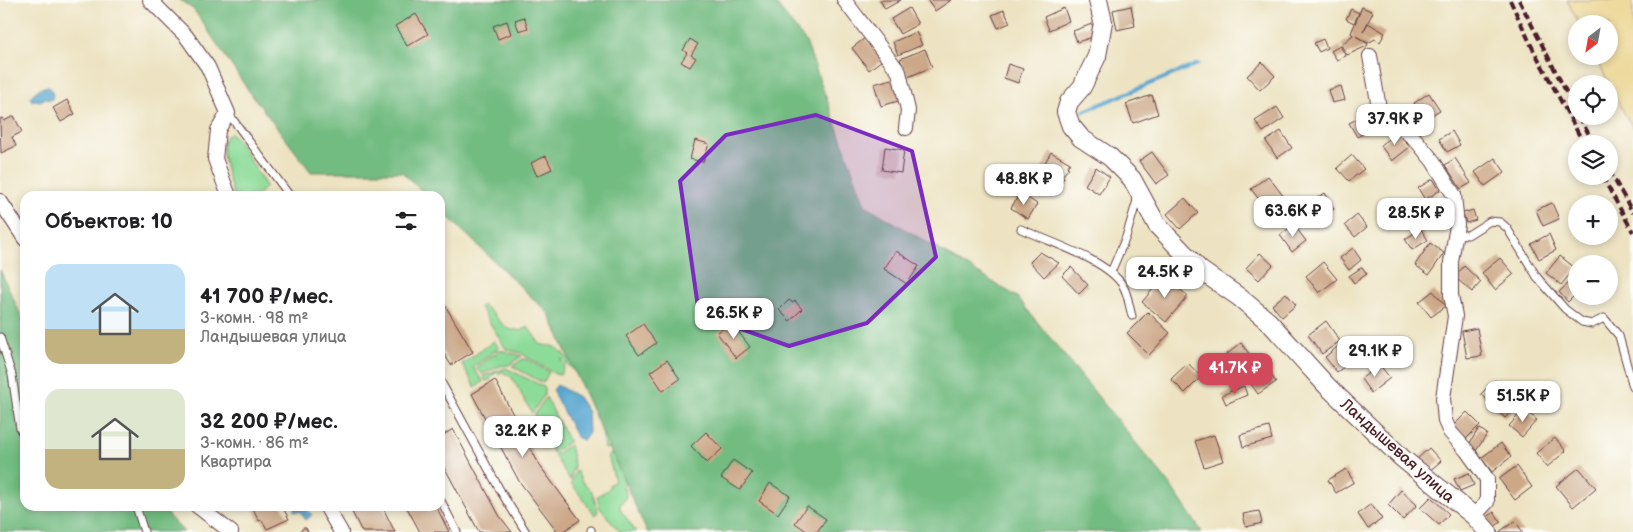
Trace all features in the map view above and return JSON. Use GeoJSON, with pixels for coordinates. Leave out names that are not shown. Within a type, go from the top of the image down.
{"type":"FeatureCollection","features":[{"type":"Feature","properties":{"kind":"street"},"geometry":{"type":"LineString","coordinates":[[150,0],[186,36],[203,59],[228,113],[218,130],[215,159],[228,191]]}},
{"type":"Feature","properties":{"kind":"street"},"geometry":{"type":"LineString","coordinates":[[844,0],[899,72],[908,110],[906,128]]}},
{"type":"Feature","properties":{"kind":"street","name":"Ландышевая улица"},"geometry":{"type":"LineString","coordinates":[[1098,0],[1103,22],[1096,56],[1082,87],[1069,102],[1066,112],[1070,126],[1081,138],[1110,157],[1132,179],[1158,225],[1200,270],[1240,297],[1268,322],[1327,386],[1402,458],[1474,516],[1488,532]]}},
{"type":"Feature","properties":{"kind":"street"},"geometry":{"type":"LineString","coordinates":[[1370,56],[1378,102],[1378,114],[1385,122],[1404,130],[1415,139],[1433,161],[1454,195],[1457,225],[1451,270],[1451,295],[1455,316],[1443,398],[1445,421],[1450,432],[1467,451],[1487,479],[1487,502],[1474,516]]}},
{"type":"Feature","properties":{"kind":"street"},"geometry":{"type":"LineString","coordinates":[[0,201],[20,231]]}},
{"type":"Feature","properties":{"kind":"street"},"geometry":{"type":"LineString","coordinates":[[204,511],[231,532]]}},
{"type":"Feature","properties":{"kind":"street"},"geometry":{"type":"LineString","coordinates":[[329,511],[341,532]]}},
{"type":"Feature","properties":{"kind":"lane"},"geometry":{"type":"LineString","coordinates":[[228,113],[286,191]]}},
{"type":"Feature","properties":{"kind":"lane"},"geometry":{"type":"LineString","coordinates":[[1111,272],[1126,237],[1140,192]]}},
{"type":"Feature","properties":{"kind":"lane"},"geometry":{"type":"LineString","coordinates":[[1456,234],[1468,235],[1490,221],[1500,222],[1507,228],[1537,277],[1565,309],[1582,322],[1592,324],[1604,318],[1619,336],[1633,386]]}},
{"type":"Feature","properties":{"kind":"lane"},"geometry":{"type":"LineString","coordinates":[[1021,229],[1099,263],[1111,272],[1123,286],[1132,316]]}},
{"type":"Feature","properties":{"kind":"lane"},"geometry":{"type":"LineString","coordinates":[[0,338],[12,375],[20,429]]}},
{"type":"Feature","properties":{"kind":"lane"},"geometry":{"type":"LineString","coordinates":[[445,389],[501,492],[526,532]]}},
{"type":"Feature","properties":{"kind":"lane"},"geometry":{"type":"LineString","coordinates":[[445,509],[457,532]]}},
{"type":"Feature","properties":{"kind":"lane"},"geometry":{"type":"LineString","coordinates":[[138,511],[144,532]]}},
{"type":"Feature","properties":{"kind":"highlighted area"},"geometry":{"type":"Polygon","coordinates":[[[816,115],[912,151],[936,257],[867,323],[789,346],[699,314],[680,181],[726,135],[816,115]]]}},
{"type":"Feature","properties":{"kind":"green space"},"geometry":{"type":"Polygon","coordinates":[[[180,0],[773,0],[806,42],[865,205],[1016,296],[1171,486],[1202,532],[647,532],[549,314],[445,214],[445,191],[422,191],[402,172],[311,172],[248,90],[194,10],[180,0]]]}},
{"type":"Feature","properties":{"kind":"green space"},"geometry":{"type":"Polygon","coordinates":[[[231,133],[239,142],[266,186],[262,191],[233,191],[222,147],[227,136],[231,133]]]}},
{"type":"Feature","properties":{"kind":"green space"},"geometry":{"type":"Polygon","coordinates":[[[0,270],[20,313],[20,511],[164,511],[184,532],[0,532],[0,270]]]}},
{"type":"Feature","properties":{"kind":"green space"},"geometry":{"type":"Polygon","coordinates":[[[482,305],[509,329],[521,331],[528,327],[540,344],[553,346],[558,349],[586,379],[600,385],[606,392],[609,414],[623,450],[627,469],[623,487],[626,494],[625,500],[620,504],[620,509],[636,532],[620,532],[600,508],[597,496],[606,491],[610,487],[609,485],[615,481],[608,455],[616,452],[614,446],[605,449],[597,405],[590,390],[563,359],[561,360],[565,365],[560,375],[555,374],[521,353],[506,349],[480,307],[482,305]]]}},
{"type":"Feature","properties":{"kind":"green space"},"geometry":{"type":"Polygon","coordinates":[[[494,341],[499,348],[473,367],[483,382],[475,387],[462,364],[494,341]]]}},
{"type":"Feature","properties":{"kind":"green space"},"geometry":{"type":"Polygon","coordinates":[[[500,350],[522,356],[509,365],[500,366],[482,374],[476,368],[500,350]]]}},
{"type":"Feature","properties":{"kind":"green space"},"geometry":{"type":"Polygon","coordinates":[[[523,359],[527,359],[549,372],[543,383],[512,366],[523,359]]]}},
{"type":"Feature","properties":{"kind":"green space"},"geometry":{"type":"Polygon","coordinates":[[[506,368],[544,387],[544,395],[532,413],[511,376],[506,375],[503,371],[499,374],[497,372],[490,377],[491,379],[485,381],[483,376],[506,368]]]}},
{"type":"Feature","properties":{"kind":"green space"},"geometry":{"type":"Polygon","coordinates":[[[546,397],[569,442],[553,453],[534,415],[546,397]]]}},
{"type":"Feature","properties":{"kind":"green space"},"geometry":{"type":"Polygon","coordinates":[[[570,445],[574,465],[570,480],[554,455],[570,445]]]}},
{"type":"Feature","properties":{"kind":"green space"},"geometry":{"type":"Polygon","coordinates":[[[576,470],[582,481],[592,492],[598,512],[595,515],[571,483],[576,470]]]}},
{"type":"Feature","properties":{"kind":"sand"},"geometry":{"type":"Polygon","coordinates":[[[1567,0],[1633,0],[1633,128],[1618,102],[1618,75],[1604,75],[1600,65],[1618,65],[1618,15],[1574,15],[1567,0]]]}},
{"type":"Feature","properties":{"kind":"water"},"geometry":{"type":"Polygon","coordinates":[[[49,86],[53,94],[52,99],[48,100],[46,98],[40,101],[32,101],[30,97],[34,92],[49,86]]]}},
{"type":"Feature","properties":{"kind":"water"},"geometry":{"type":"Polygon","coordinates":[[[557,385],[578,397],[588,412],[589,433],[584,440],[577,438],[554,394],[553,390],[557,385]]]}},
{"type":"Feature","properties":{"kind":"water"},"geometry":{"type":"Polygon","coordinates":[[[300,511],[309,511],[312,515],[306,520],[300,511]]]}},
{"type":"Feature","properties":{"kind":"building"},"geometry":{"type":"Polygon","coordinates":[[[880,0],[901,0],[885,9],[880,0]]]}},
{"type":"Feature","properties":{"kind":"building"},"geometry":{"type":"Polygon","coordinates":[[[927,0],[951,0],[935,11],[927,0]]]}},
{"type":"Feature","properties":{"kind":"building"},"geometry":{"type":"Polygon","coordinates":[[[1131,6],[1135,26],[1117,30],[1113,10],[1131,6]]]}},
{"type":"Feature","properties":{"kind":"building"},"geometry":{"type":"Polygon","coordinates":[[[1362,7],[1373,12],[1363,32],[1368,23],[1385,33],[1380,42],[1375,39],[1368,43],[1356,36],[1368,44],[1347,55],[1341,45],[1353,35],[1351,33],[1362,7]]]}},
{"type":"Feature","properties":{"kind":"building"},"geometry":{"type":"Polygon","coordinates":[[[909,8],[918,24],[900,34],[891,19],[909,8]]]}},
{"type":"Feature","properties":{"kind":"building"},"geometry":{"type":"Polygon","coordinates":[[[1064,8],[1069,21],[1049,30],[1044,17],[1064,8]]]}},
{"type":"Feature","properties":{"kind":"building"},"geometry":{"type":"Polygon","coordinates":[[[1351,9],[1359,13],[1354,23],[1346,19],[1351,9]]]}},
{"type":"Feature","properties":{"kind":"building"},"geometry":{"type":"Polygon","coordinates":[[[1004,10],[1010,23],[998,28],[992,15],[1004,10]]]}},
{"type":"Feature","properties":{"kind":"building"},"geometry":{"type":"Polygon","coordinates":[[[416,14],[428,34],[407,46],[395,26],[416,14]]]}},
{"type":"Feature","properties":{"kind":"building"},"geometry":{"type":"Polygon","coordinates":[[[524,17],[528,28],[519,31],[515,20],[524,17]]]}},
{"type":"Feature","properties":{"kind":"building"},"geometry":{"type":"Polygon","coordinates":[[[507,21],[511,34],[498,39],[493,26],[507,21]]]}},
{"type":"Feature","properties":{"kind":"building"},"geometry":{"type":"Polygon","coordinates":[[[1092,24],[1096,36],[1077,42],[1073,31],[1092,24]]]}},
{"type":"Feature","properties":{"kind":"building"},"geometry":{"type":"Polygon","coordinates":[[[916,32],[922,45],[898,55],[893,42],[916,32]]]}},
{"type":"Feature","properties":{"kind":"building"},"geometry":{"type":"Polygon","coordinates":[[[865,38],[882,60],[869,70],[852,48],[865,38]]]}},
{"type":"Feature","properties":{"kind":"building"},"geometry":{"type":"Polygon","coordinates":[[[690,39],[698,44],[691,55],[696,58],[690,67],[681,62],[687,53],[683,50],[690,39]]]}},
{"type":"Feature","properties":{"kind":"building"},"geometry":{"type":"Polygon","coordinates":[[[1323,39],[1327,48],[1319,52],[1314,43],[1323,39]]]}},
{"type":"Feature","properties":{"kind":"building"},"geometry":{"type":"Polygon","coordinates":[[[1340,46],[1346,56],[1337,60],[1331,51],[1340,46]]]}},
{"type":"Feature","properties":{"kind":"building"},"geometry":{"type":"Polygon","coordinates":[[[925,49],[932,67],[908,77],[900,59],[925,49]]]}},
{"type":"Feature","properties":{"kind":"building"},"geometry":{"type":"Polygon","coordinates":[[[1262,62],[1275,76],[1260,90],[1247,76],[1262,62]]]}},
{"type":"Feature","properties":{"kind":"building"},"geometry":{"type":"Polygon","coordinates":[[[1008,64],[1023,69],[1018,83],[1004,78],[1008,64]]]}},
{"type":"Feature","properties":{"kind":"building"},"geometry":{"type":"Polygon","coordinates":[[[895,78],[902,100],[881,106],[874,84],[895,78]]]}},
{"type":"Feature","properties":{"kind":"building"},"geometry":{"type":"Polygon","coordinates":[[[1341,86],[1345,100],[1332,103],[1328,90],[1341,86]]]}},
{"type":"Feature","properties":{"kind":"building"},"geometry":{"type":"Polygon","coordinates":[[[1429,93],[1440,110],[1425,119],[1414,103],[1429,93]]]}},
{"type":"Feature","properties":{"kind":"building"},"geometry":{"type":"Polygon","coordinates":[[[1152,95],[1158,114],[1133,123],[1126,104],[1152,95]]]}},
{"type":"Feature","properties":{"kind":"building"},"geometry":{"type":"Polygon","coordinates":[[[67,100],[75,114],[61,122],[53,108],[67,100]]]}},
{"type":"Feature","properties":{"kind":"building"},"geometry":{"type":"Polygon","coordinates":[[[1277,107],[1284,118],[1263,132],[1255,121],[1277,107]]]}},
{"type":"Feature","properties":{"kind":"building"},"geometry":{"type":"Polygon","coordinates":[[[1365,115],[1373,129],[1357,137],[1349,123],[1365,115]]]}},
{"type":"Feature","properties":{"kind":"building"},"geometry":{"type":"Polygon","coordinates":[[[14,116],[22,132],[12,137],[16,146],[1,153],[0,119],[2,118],[4,121],[14,116]]]}},
{"type":"Feature","properties":{"kind":"building"},"geometry":{"type":"Polygon","coordinates":[[[1281,131],[1292,148],[1277,158],[1266,141],[1281,131]]]}},
{"type":"Feature","properties":{"kind":"building"},"geometry":{"type":"Polygon","coordinates":[[[1452,131],[1460,145],[1447,152],[1439,139],[1452,131]]]}},
{"type":"Feature","properties":{"kind":"building"},"geometry":{"type":"Polygon","coordinates":[[[1398,132],[1410,147],[1392,161],[1380,145],[1398,132]]]}},
{"type":"Feature","properties":{"kind":"building"},"geometry":{"type":"Polygon","coordinates":[[[695,140],[709,144],[703,162],[690,159],[695,140]]]}},
{"type":"Feature","properties":{"kind":"building"},"geometry":{"type":"Polygon","coordinates":[[[885,147],[904,150],[901,173],[882,170],[885,147]]]}},
{"type":"Feature","properties":{"kind":"building"},"geometry":{"type":"Polygon","coordinates":[[[1051,152],[1070,163],[1067,167],[1069,168],[1062,176],[1064,177],[1061,183],[1049,178],[1047,181],[1039,173],[1051,152]]]}},
{"type":"Feature","properties":{"kind":"building"},"geometry":{"type":"Polygon","coordinates":[[[1152,152],[1169,175],[1156,184],[1139,161],[1152,152]]]}},
{"type":"Feature","properties":{"kind":"building"},"geometry":{"type":"Polygon","coordinates":[[[1352,155],[1364,169],[1349,181],[1337,168],[1352,155]]]}},
{"type":"Feature","properties":{"kind":"building"},"geometry":{"type":"Polygon","coordinates":[[[546,156],[552,169],[537,176],[531,163],[546,156]]]}},
{"type":"Feature","properties":{"kind":"building"},"geometry":{"type":"Polygon","coordinates":[[[1455,158],[1471,183],[1461,189],[1445,165],[1455,158]]]}},
{"type":"Feature","properties":{"kind":"building"},"geometry":{"type":"Polygon","coordinates":[[[1495,158],[1505,172],[1485,186],[1475,172],[1495,158]]]}},
{"type":"Feature","properties":{"kind":"building"},"geometry":{"type":"Polygon","coordinates":[[[1096,167],[1110,177],[1099,194],[1085,185],[1096,167]]]}},
{"type":"Feature","properties":{"kind":"building"},"geometry":{"type":"Polygon","coordinates":[[[1268,176],[1284,197],[1267,210],[1251,189],[1268,176]]]}},
{"type":"Feature","properties":{"kind":"building"},"geometry":{"type":"Polygon","coordinates":[[[1433,179],[1440,190],[1425,200],[1418,188],[1433,179]]]}},
{"type":"Feature","properties":{"kind":"building"},"geometry":{"type":"Polygon","coordinates":[[[1020,193],[1037,204],[1028,219],[1011,208],[1020,193]]]}},
{"type":"Feature","properties":{"kind":"building"},"geometry":{"type":"Polygon","coordinates":[[[1325,193],[1334,209],[1321,216],[1312,201],[1325,193]]]}},
{"type":"Feature","properties":{"kind":"building"},"geometry":{"type":"Polygon","coordinates":[[[1185,198],[1198,213],[1180,229],[1167,214],[1185,198]]]}},
{"type":"Feature","properties":{"kind":"building"},"geometry":{"type":"Polygon","coordinates":[[[1552,203],[1559,219],[1543,226],[1536,210],[1552,203]]]}},
{"type":"Feature","properties":{"kind":"building"},"geometry":{"type":"Polygon","coordinates":[[[1393,205],[1401,217],[1388,226],[1379,215],[1393,205]]]}},
{"type":"Feature","properties":{"kind":"building"},"geometry":{"type":"Polygon","coordinates":[[[1473,210],[1476,220],[1466,223],[1463,213],[1473,210]]]}},
{"type":"Feature","properties":{"kind":"building"},"geometry":{"type":"Polygon","coordinates":[[[1357,215],[1367,227],[1355,237],[1345,225],[1357,215]]]}},
{"type":"Feature","properties":{"kind":"building"},"geometry":{"type":"Polygon","coordinates":[[[1294,225],[1306,241],[1292,252],[1280,235],[1294,225]]]}},
{"type":"Feature","properties":{"kind":"building"},"geometry":{"type":"Polygon","coordinates":[[[1421,229],[1428,240],[1412,250],[1405,239],[1421,229]]]}},
{"type":"Feature","properties":{"kind":"building"},"geometry":{"type":"Polygon","coordinates":[[[1549,234],[1556,250],[1539,259],[1531,244],[1549,234]]]}},
{"type":"Feature","properties":{"kind":"building"},"geometry":{"type":"Polygon","coordinates":[[[1430,243],[1444,253],[1429,275],[1415,265],[1430,243]]]}},
{"type":"Feature","properties":{"kind":"building"},"geometry":{"type":"Polygon","coordinates":[[[1353,248],[1361,260],[1349,270],[1340,258],[1353,248]]]}},
{"type":"Feature","properties":{"kind":"building"},"geometry":{"type":"Polygon","coordinates":[[[896,251],[919,266],[907,284],[884,269],[896,251]]]}},
{"type":"Feature","properties":{"kind":"building"},"geometry":{"type":"Polygon","coordinates":[[[1040,252],[1059,263],[1044,277],[1030,262],[1040,252]]]}},
{"type":"Feature","properties":{"kind":"building"},"geometry":{"type":"Polygon","coordinates":[[[1260,253],[1273,265],[1259,280],[1246,268],[1260,253]]]}},
{"type":"Feature","properties":{"kind":"building"},"geometry":{"type":"Polygon","coordinates":[[[1560,256],[1568,262],[1568,276],[1561,285],[1546,273],[1560,256]]]}},
{"type":"Feature","properties":{"kind":"building"},"geometry":{"type":"Polygon","coordinates":[[[1177,257],[1193,272],[1181,285],[1165,270],[1177,257]]]}},
{"type":"Feature","properties":{"kind":"building"},"geometry":{"type":"Polygon","coordinates":[[[1500,258],[1514,274],[1495,290],[1482,273],[1500,258]]]}},
{"type":"Feature","properties":{"kind":"building"},"geometry":{"type":"Polygon","coordinates":[[[1323,262],[1337,279],[1319,293],[1306,276],[1323,262]]]}},
{"type":"Feature","properties":{"kind":"building"},"geometry":{"type":"Polygon","coordinates":[[[1464,266],[1481,282],[1472,292],[1455,277],[1464,266]]]}},
{"type":"Feature","properties":{"kind":"building"},"geometry":{"type":"Polygon","coordinates":[[[1071,267],[1088,285],[1079,294],[1062,276],[1071,267]]]}},
{"type":"Feature","properties":{"kind":"building"},"geometry":{"type":"Polygon","coordinates":[[[1362,267],[1367,274],[1354,283],[1349,276],[1362,267]]]}},
{"type":"Feature","properties":{"kind":"building"},"geometry":{"type":"Polygon","coordinates":[[[1164,276],[1188,296],[1166,322],[1142,302],[1164,276]]]}},
{"type":"Feature","properties":{"kind":"building"},"geometry":{"type":"Polygon","coordinates":[[[1568,284],[1568,302],[1559,292],[1568,284]]]}},
{"type":"Feature","properties":{"kind":"building"},"geometry":{"type":"Polygon","coordinates":[[[1433,291],[1446,306],[1431,317],[1419,302],[1433,291]]]}},
{"type":"Feature","properties":{"kind":"building"},"geometry":{"type":"Polygon","coordinates":[[[1286,293],[1296,305],[1282,317],[1272,305],[1286,293]]]}},
{"type":"Feature","properties":{"kind":"building"},"geometry":{"type":"Polygon","coordinates":[[[789,300],[793,303],[795,301],[802,309],[790,321],[779,310],[789,300]]]}},
{"type":"Feature","properties":{"kind":"building"},"geometry":{"type":"Polygon","coordinates":[[[445,305],[473,352],[451,365],[445,355],[445,305]]]}},
{"type":"Feature","properties":{"kind":"building"},"geometry":{"type":"Polygon","coordinates":[[[1148,312],[1170,333],[1149,355],[1127,333],[1148,312]]]}},
{"type":"Feature","properties":{"kind":"building"},"geometry":{"type":"Polygon","coordinates":[[[1326,321],[1340,341],[1322,354],[1308,335],[1326,321]]]}},
{"type":"Feature","properties":{"kind":"building"},"geometry":{"type":"Polygon","coordinates":[[[731,322],[750,347],[736,358],[717,333],[731,322]]]}},
{"type":"Feature","properties":{"kind":"building"},"geometry":{"type":"Polygon","coordinates":[[[643,324],[656,343],[639,355],[626,336],[643,324]]]}},
{"type":"Feature","properties":{"kind":"building"},"geometry":{"type":"Polygon","coordinates":[[[1477,328],[1482,356],[1467,358],[1462,331],[1477,328]]]}},
{"type":"Feature","properties":{"kind":"building"},"geometry":{"type":"Polygon","coordinates":[[[1241,343],[1259,367],[1244,379],[1226,355],[1241,343]]]}},
{"type":"Feature","properties":{"kind":"building"},"geometry":{"type":"Polygon","coordinates":[[[1342,343],[1355,359],[1337,372],[1325,357],[1342,343]]]}},
{"type":"Feature","properties":{"kind":"building"},"geometry":{"type":"Polygon","coordinates":[[[667,360],[680,379],[663,391],[650,372],[667,360]]]}},
{"type":"Feature","properties":{"kind":"building"},"geometry":{"type":"Polygon","coordinates":[[[1188,363],[1201,377],[1185,393],[1171,379],[1188,363]]]}},
{"type":"Feature","properties":{"kind":"building"},"geometry":{"type":"Polygon","coordinates":[[[1379,364],[1390,378],[1371,393],[1361,379],[1379,364]]]}},
{"type":"Feature","properties":{"kind":"building"},"geometry":{"type":"Polygon","coordinates":[[[1267,370],[1276,382],[1258,394],[1250,383],[1267,370]]]}},
{"type":"Feature","properties":{"kind":"building"},"geometry":{"type":"Polygon","coordinates":[[[495,380],[540,466],[580,520],[562,532],[558,532],[519,481],[472,394],[495,380]]]}},
{"type":"Feature","properties":{"kind":"building"},"geometry":{"type":"Polygon","coordinates":[[[1495,380],[1505,390],[1492,404],[1481,394],[1495,380]]]}},
{"type":"Feature","properties":{"kind":"building"},"geometry":{"type":"Polygon","coordinates":[[[1244,386],[1247,395],[1226,404],[1222,395],[1244,386]]]}},
{"type":"Feature","properties":{"kind":"building"},"geometry":{"type":"Polygon","coordinates":[[[1508,394],[1519,404],[1505,418],[1494,408],[1508,394]]]}},
{"type":"Feature","properties":{"kind":"building"},"geometry":{"type":"Polygon","coordinates":[[[1524,409],[1537,420],[1522,437],[1509,426],[1524,409]]]}},
{"type":"Feature","properties":{"kind":"building"},"geometry":{"type":"Polygon","coordinates":[[[1467,412],[1480,425],[1464,441],[1451,428],[1467,412]]]}},
{"type":"Feature","properties":{"kind":"building"},"geometry":{"type":"Polygon","coordinates":[[[1269,427],[1272,439],[1243,447],[1240,435],[1269,427]]]}},
{"type":"Feature","properties":{"kind":"building"},"geometry":{"type":"Polygon","coordinates":[[[1479,428],[1487,434],[1476,451],[1468,446],[1479,428]]]}},
{"type":"Feature","properties":{"kind":"building"},"geometry":{"type":"Polygon","coordinates":[[[453,429],[499,515],[512,532],[479,532],[445,468],[445,434],[453,429]]]}},
{"type":"Feature","properties":{"kind":"building"},"geometry":{"type":"Polygon","coordinates":[[[706,432],[722,449],[707,463],[691,446],[706,432]]]}},
{"type":"Feature","properties":{"kind":"building"},"geometry":{"type":"Polygon","coordinates":[[[1214,435],[1223,461],[1204,467],[1195,441],[1214,435]]]}},
{"type":"Feature","properties":{"kind":"building"},"geometry":{"type":"Polygon","coordinates":[[[1555,438],[1566,451],[1547,467],[1536,453],[1555,438]]]}},
{"type":"Feature","properties":{"kind":"building"},"geometry":{"type":"Polygon","coordinates":[[[1501,443],[1511,457],[1492,472],[1481,458],[1501,443]]]}},
{"type":"Feature","properties":{"kind":"building"},"geometry":{"type":"Polygon","coordinates":[[[1429,448],[1441,461],[1427,473],[1415,461],[1429,448]]]}},
{"type":"Feature","properties":{"kind":"building"},"geometry":{"type":"Polygon","coordinates":[[[733,460],[752,473],[740,490],[721,478],[733,460]]]}},
{"type":"Feature","properties":{"kind":"building"},"geometry":{"type":"Polygon","coordinates":[[[1517,466],[1532,487],[1515,500],[1499,479],[1517,466]]]}},
{"type":"Feature","properties":{"kind":"building"},"geometry":{"type":"Polygon","coordinates":[[[1579,468],[1596,488],[1573,507],[1556,486],[1579,468]]]}},
{"type":"Feature","properties":{"kind":"building"},"geometry":{"type":"Polygon","coordinates":[[[1346,469],[1354,482],[1336,493],[1328,480],[1346,469]]]}},
{"type":"Feature","properties":{"kind":"building"},"geometry":{"type":"Polygon","coordinates":[[[1469,473],[1474,485],[1460,491],[1454,479],[1469,473]]]}},
{"type":"Feature","properties":{"kind":"building"},"geometry":{"type":"Polygon","coordinates":[[[770,483],[790,496],[778,514],[759,501],[770,483]]]}},
{"type":"Feature","properties":{"kind":"building"},"geometry":{"type":"Polygon","coordinates":[[[1401,490],[1417,505],[1403,520],[1388,505],[1401,490]]]}},
{"type":"Feature","properties":{"kind":"building"},"geometry":{"type":"Polygon","coordinates":[[[1431,497],[1449,514],[1439,525],[1420,508],[1431,497]]]}},
{"type":"Feature","properties":{"kind":"building"},"geometry":{"type":"Polygon","coordinates":[[[1371,504],[1382,519],[1368,529],[1358,514],[1371,504]]]}},
{"type":"Feature","properties":{"kind":"building"},"geometry":{"type":"Polygon","coordinates":[[[807,506],[826,519],[817,532],[808,532],[795,523],[807,506]]]}},
{"type":"Feature","properties":{"kind":"building"},"geometry":{"type":"Polygon","coordinates":[[[254,511],[285,511],[289,519],[267,529],[262,520],[259,521],[254,511]]]}},
{"type":"Feature","properties":{"kind":"building"},"geometry":{"type":"Polygon","coordinates":[[[352,511],[384,511],[395,532],[362,532],[352,511]]]}},
{"type":"Feature","properties":{"kind":"building"},"geometry":{"type":"Polygon","coordinates":[[[409,511],[438,511],[449,532],[420,532],[409,511]]]}},
{"type":"Feature","properties":{"kind":"building"},"geometry":{"type":"Polygon","coordinates":[[[1259,511],[1262,523],[1246,527],[1243,514],[1259,511]]]}},
{"type":"Feature","properties":{"kind":"building"},"geometry":{"type":"Polygon","coordinates":[[[1494,512],[1501,522],[1493,528],[1486,518],[1494,512]]]}},
{"type":"Feature","properties":{"kind":"building"},"geometry":{"type":"Polygon","coordinates":[[[1515,521],[1523,532],[1499,532],[1515,521]]]}},
{"type":"Feature","properties":{"kind":"building"},"geometry":{"type":"Polygon","coordinates":[[[303,528],[306,528],[308,532],[300,532],[303,528]]]}},
{"type":"Feature","properties":{"kind":"waterway"},"geometry":{"type":"LineString","coordinates":[[1084,111],[1198,64]]}},
{"type":"Feature","properties":{"kind":"railway"},"geometry":{"type":"LineString","coordinates":[[1510,0],[1532,47],[1579,135]]}},
{"type":"Feature","properties":{"kind":"railway"},"geometry":{"type":"LineString","coordinates":[[1519,0],[1568,95]]}},
{"type":"Feature","properties":{"kind":"railway"},"geometry":{"type":"LineString","coordinates":[[1584,125],[1589,135]]}},
{"type":"Feature","properties":{"kind":"railway"},"geometry":{"type":"LineString","coordinates":[[1607,185],[1633,232]]}},
{"type":"Feature","properties":{"kind":"railway"},"geometry":{"type":"LineString","coordinates":[[1617,185],[1633,213]]}}]}
